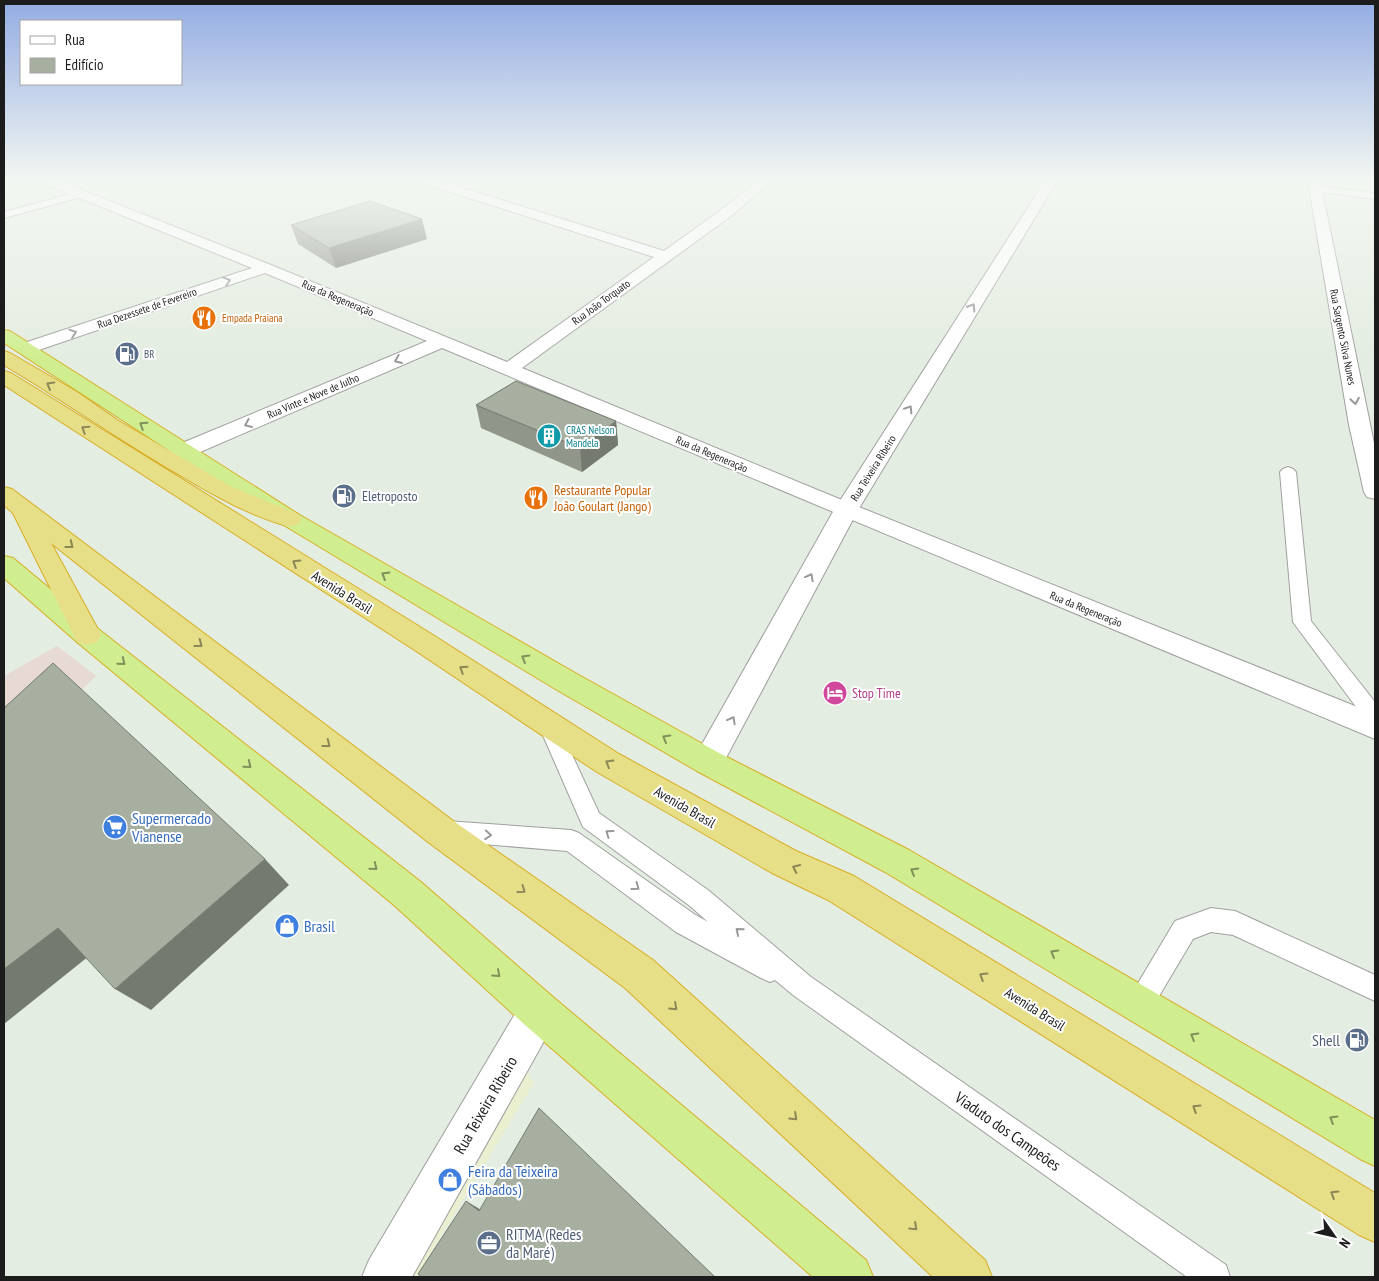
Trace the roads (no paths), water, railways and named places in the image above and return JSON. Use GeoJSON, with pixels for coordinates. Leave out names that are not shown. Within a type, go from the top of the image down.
{"type":"FeatureCollection","features":[{"type":"Feature","properties":{"kind":"highway"},"geometry":{"type":"LineString","coordinates":[[4,335],[27,348],[290,519],[567,682],[708,762],[897,861],[1375,1144]]}},
{"type":"Feature","properties":{"kind":"highway"},"geometry":{"type":"LineString","coordinates":[[4,357],[70,396],[110,424],[222,491],[290,519]]}},
{"type":"Feature","properties":{"kind":"highway","name":"Avenida Brasil"},"geometry":{"type":"LineString","coordinates":[[4,377],[608,763],[784,862],[841,888],[1375,1219]]}},
{"type":"Feature","properties":{"kind":"highway"},"geometry":{"type":"LineString","coordinates":[[12,500],[87,634]]}},
{"type":"Feature","properties":{"kind":"highway"},"geometry":{"type":"LineString","coordinates":[[12,500],[440,831],[639,974],[968,1277]]}},
{"type":"Feature","properties":{"kind":"highway"},"geometry":{"type":"LineString","coordinates":[[4,564],[87,634],[408,894],[539,1011],[848,1277]]}},
{"type":"Feature","properties":{"kind":"street","name":"Rua da Regeneração"},"geometry":{"type":"LineString","coordinates":[[198,241],[1375,727]]}},
{"type":"Feature","properties":{"kind":"street"},"geometry":{"type":"LineString","coordinates":[[617,241],[665,256]]}},
{"type":"Feature","properties":{"kind":"street","name":"Rua João Torquato"},"geometry":{"type":"LineString","coordinates":[[509,370],[687,241]]}},
{"type":"Feature","properties":{"kind":"street","name":"Rua Teixeira Ribeiro"},"geometry":{"type":"LineString","coordinates":[[708,762],[846,510],[1014,241]]}},
{"type":"Feature","properties":{"kind":"street","name":"Rua Sargento Silva Nunes"},"geometry":{"type":"LineString","coordinates":[[1327,241],[1367,428],[1375,492]]}},
{"type":"Feature","properties":{"kind":"street","name":"Rua Dezessete de Fevereiro"},"geometry":{"type":"LineString","coordinates":[[27,348],[266,268]]}},
{"type":"Feature","properties":{"kind":"street","name":"Rua Vinte e Nove de Julho"},"geometry":{"type":"LineString","coordinates":[[183,451],[443,341]]}},
{"type":"Feature","properties":{"kind":"street","name":"Rua Teixeira Ribeiro"},"geometry":{"type":"LineString","coordinates":[[386,1277],[539,1011]]}},
{"type":"Feature","properties":{"kind":"lane"},"geometry":{"type":"LineString","coordinates":[[1288,472],[1302,622],[1375,717]]}},
{"type":"Feature","properties":{"kind":"lane"},"geometry":{"type":"LineString","coordinates":[[548,724],[591,820],[699,898],[802,986]]}},
{"type":"Feature","properties":{"kind":"lane"},"geometry":{"type":"LineString","coordinates":[[440,831],[571,841],[685,924],[802,986]]}},
{"type":"Feature","properties":{"kind":"lane"},"geometry":{"type":"LineString","coordinates":[[1140,1004],[1184,930],[1212,920],[1235,923],[1375,988]]}},
{"type":"Feature","properties":{"kind":"lane","name":"Viaduto dos Campeões"},"geometry":{"type":"LineString","coordinates":[[802,986],[1214,1277]]}},
{"type":"Feature","properties":{"kind":"place","name":"Empada Praiana"},"geometry":{"type":"Point","coordinates":[204,318]}},
{"type":"Feature","properties":{"kind":"place","name":"BR"},"geometry":{"type":"Point","coordinates":[127,354]}},
{"type":"Feature","properties":{"kind":"place","name":"CRAS Nelson Mandela"},"geometry":{"type":"Point","coordinates":[549,436]}},
{"type":"Feature","properties":{"kind":"place","name":"Eletroposto"},"geometry":{"type":"Point","coordinates":[344,496]}},
{"type":"Feature","properties":{"kind":"place","name":"Restaurante Popular João Goulart (Jango)"},"geometry":{"type":"Point","coordinates":[536,498]}},
{"type":"Feature","properties":{"kind":"place","name":"Stop Time"},"geometry":{"type":"Point","coordinates":[835,693]}},
{"type":"Feature","properties":{"kind":"place","name":"Supermercado Vianense"},"geometry":{"type":"Point","coordinates":[115,827]}},
{"type":"Feature","properties":{"kind":"place","name":"Brasil"},"geometry":{"type":"Point","coordinates":[287,926]}},
{"type":"Feature","properties":{"kind":"place","name":"Shell"},"geometry":{"type":"Point","coordinates":[1357,1040]}},
{"type":"Feature","properties":{"kind":"place","name":"Feira da Teixeira (Sábados)"},"geometry":{"type":"Point","coordinates":[450,1180]}},
{"type":"Feature","properties":{"kind":"place","name":"RITMA (Redes da Maré)"},"geometry":{"type":"Point","coordinates":[489,1243]}}]}
